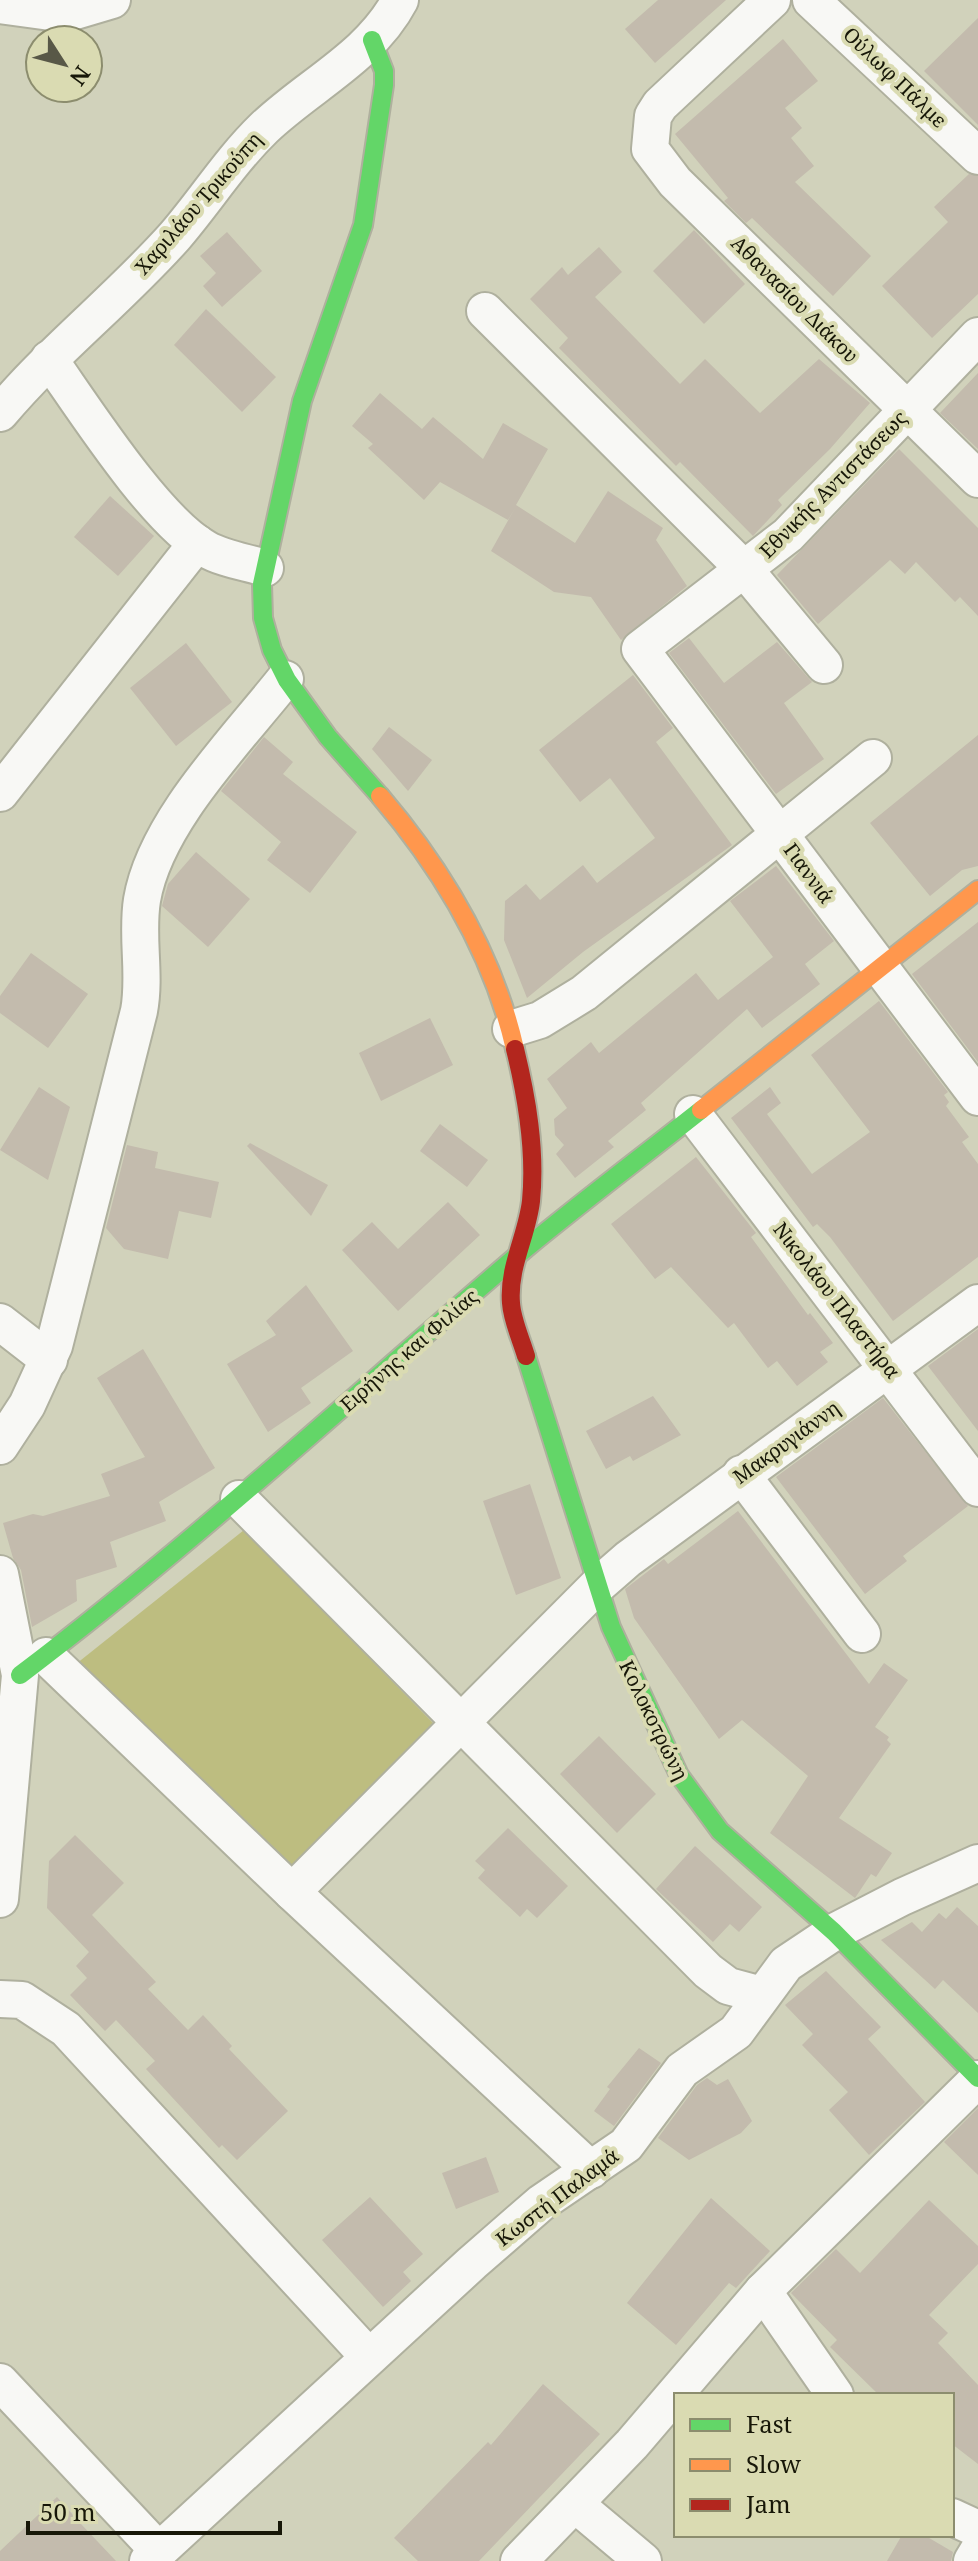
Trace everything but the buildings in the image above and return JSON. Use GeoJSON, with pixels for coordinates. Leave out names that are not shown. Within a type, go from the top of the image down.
{"type":"FeatureCollection","features":[{"type":"Feature","properties":{"kind":"street"},"geometry":{"type":"LineString","coordinates":[[0,5],[65,14],[112,0]]}},
{"type":"Feature","properties":{"kind":"street","name":"Χαριλάου Τρικούπη"},"geometry":{"type":"LineString","coordinates":[[0,413],[49,359],[174,237],[227,167],[265,127],[372,40],[400,0]]}},
{"type":"Feature","properties":{"kind":"street","name":"Αθανασίου Διάκου"},"geometry":{"type":"LineString","coordinates":[[772,0],[660,105],[653,116],[648,140],[658,164],[978,479]]}},
{"type":"Feature","properties":{"kind":"street","name":"Ούλωφ Πάλμε"},"geometry":{"type":"LineString","coordinates":[[811,0],[978,156]]}},
{"type":"Feature","properties":{"kind":"street","name":"Κολοκοτρώνη"},"geometry":{"type":"LineString","coordinates":[[372,40],[384,71],[384,85],[370,192],[353,255],[302,401],[265,568],[261,594],[264,626],[273,658],[285,679],[396,814],[436,871],[483,952],[511,1029],[525,1108],[532,1190],[529,1214],[515,1259],[511,1307],[597,1586],[636,1687],[693,1796],[720,1831],[834,1932],[978,2078]]}},
{"type":"Feature","properties":{"kind":"street"},"geometry":{"type":"LineString","coordinates":[[485,311],[745,570],[824,665]]}},
{"type":"Feature","properties":{"kind":"street","name":"Εθνικής Αντιστάσεως"},"geometry":{"type":"LineString","coordinates":[[640,649],[745,570],[802,521],[978,336]]}},
{"type":"Feature","properties":{"kind":"street"},"geometry":{"type":"LineString","coordinates":[[49,359],[137,479],[197,543],[218,555],[265,568]]}},
{"type":"Feature","properties":{"kind":"street"},"geometry":{"type":"LineString","coordinates":[[0,793],[197,543]]}},
{"type":"Feature","properties":{"kind":"street","name":"Γιαννιά"},"geometry":{"type":"LineString","coordinates":[[640,649],[876,967],[978,1097]]}},
{"type":"Feature","properties":{"kind":"street"},"geometry":{"type":"LineString","coordinates":[[0,1446],[27,1405],[49,1360],[139,1011],[144,984],[141,902],[147,881],[179,816],[285,679]]}},
{"type":"Feature","properties":{"kind":"street"},"geometry":{"type":"LineString","coordinates":[[511,1029],[540,1020],[584,993],[873,758]]}},
{"type":"Feature","properties":{"kind":"street","name":"Ειρήνης και Φιλίας"},"geometry":{"type":"LineString","coordinates":[[22,1668],[239,1499],[515,1259],[693,1114],[876,967],[978,890]]}},
{"type":"Feature","properties":{"kind":"street","name":"Νικολάου Πλαστήρα"},"geometry":{"type":"LineString","coordinates":[[693,1114],[978,1488]]}},
{"type":"Feature","properties":{"kind":"street","name":"Μακρυγιάννη"},"geometry":{"type":"LineString","coordinates":[[292,1892],[597,1586],[741,1474],[978,1303]]}},
{"type":"Feature","properties":{"kind":"street"},"geometry":{"type":"LineString","coordinates":[[0,1322],[49,1360]]}},
{"type":"Feature","properties":{"kind":"street"},"geometry":{"type":"LineString","coordinates":[[741,1474],[862,1634]]}},
{"type":"Feature","properties":{"kind":"street"},"geometry":{"type":"LineString","coordinates":[[239,1499],[708,1971],[728,1986],[762,1995]]}},
{"type":"Feature","properties":{"kind":"street"},"geometry":{"type":"LineString","coordinates":[[0,1574],[22,1668],[0,1899]]}},
{"type":"Feature","properties":{"kind":"street"},"geometry":{"type":"LineString","coordinates":[[22,1668],[292,1892],[591,2170]]}},
{"type":"Feature","properties":{"kind":"street","name":"Κωστή Παλαμά"},"geometry":{"type":"LineString","coordinates":[[153,2556],[520,2221],[626,2145],[682,2070],[736,2032],[786,1964],[834,1932],[978,1863]]}},
{"type":"Feature","properties":{"kind":"street"},"geometry":{"type":"LineString","coordinates":[[0,1999],[22,2000],[66,2029],[369,2357]]}},
{"type":"Feature","properties":{"kind":"street"},"geometry":{"type":"LineString","coordinates":[[676,2393],[763,2291],[978,2078]]}},
{"type":"Feature","properties":{"kind":"street"},"geometry":{"type":"LineString","coordinates":[[763,2291],[834,2393]]}},
{"type":"Feature","properties":{"kind":"street"},"geometry":{"type":"LineString","coordinates":[[0,2382],[153,2556]]}},
{"type":"Feature","properties":{"kind":"street"},"geometry":{"type":"LineString","coordinates":[[519,2561],[632,2444],[674,2395]]}},
{"type":"Feature","properties":{"kind":"street"},"geometry":{"type":"LineString","coordinates":[[575,2504],[643,2561]]}},
{"type":"Feature","properties":{"kind":"street"},"geometry":{"type":"LineString","coordinates":[[954,2518],[978,2529]]}},
{"type":"Feature","properties":{"kind":"street"},"geometry":{"type":"LineString","coordinates":[[972,2561],[978,2551]]}},
{"type":"Feature","properties":{"kind":"green space"},"geometry":{"type":"Polygon","coordinates":[[[244,1530],[438,1728],[291,1873],[76,1664],[244,1530]]]}},
{"type":"Feature","properties":{"kind":"traffic: fast"},"geometry":{"type":"LineString","coordinates":[[372,40],[384,71],[384,85],[363,225],[302,401],[262,584],[263,618],[272,650],[287,680],[328,737],[380,796]]}},
{"type":"Feature","properties":{"kind":"traffic: fast"},"geometry":{"type":"LineString","coordinates":[[20,1675],[213,1519],[525,1249],[701,1110]]}},
{"type":"Feature","properties":{"kind":"traffic: fast"},"geometry":{"type":"LineString","coordinates":[[526,1356],[611,1627],[679,1775],[720,1831],[834,1932],[978,2078]]}},
{"type":"Feature","properties":{"kind":"traffic: slow"},"geometry":{"type":"LineString","coordinates":[[380,796],[425,853],[463,914],[493,979],[515,1049]]}},
{"type":"Feature","properties":{"kind":"traffic: slow"},"geometry":{"type":"LineString","coordinates":[[701,1110],[978,890]]}},
{"type":"Feature","properties":{"kind":"traffic: jam"},"geometry":{"type":"LineString","coordinates":[[515,1049],[527,1105],[532,1163],[531,1201],[512,1277],[511,1303],[526,1356]]}}]}
